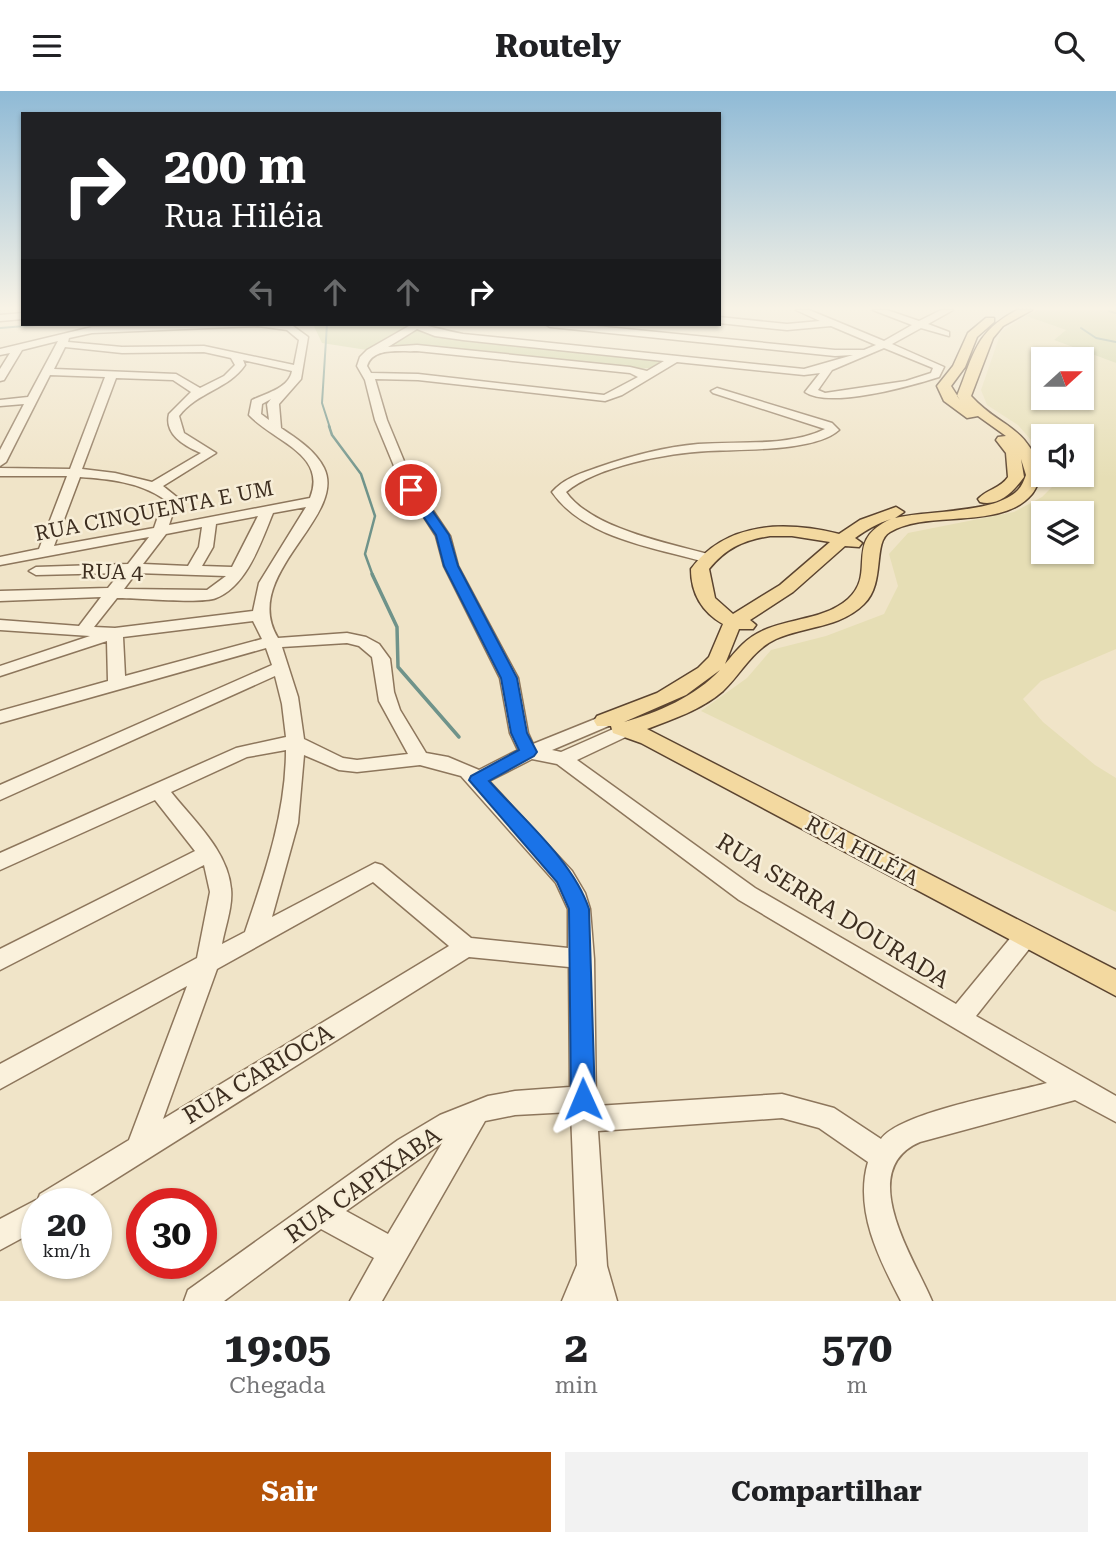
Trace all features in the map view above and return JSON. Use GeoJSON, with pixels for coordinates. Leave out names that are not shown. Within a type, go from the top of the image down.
{"type":"FeatureCollection","features":[{"type":"Feature","properties":{"kind":"main road"},"geometry":{"type":"LineString","coordinates":[[616,726],[695,680],[722,653],[728,629],[733,622],[792,584],[860,525],[878,517],[978,501],[1002,493],[1012,484],[1016,477],[1013,453],[994,431],[949,398],[944,386],[959,366]]}},
{"type":"Feature","properties":{"kind":"main road"},"geometry":{"type":"LineString","coordinates":[[616,726],[705,694],[752,645],[781,631],[824,620],[862,596],[870,580],[871,541],[883,528],[895,523],[996,507],[1020,497],[1028,490],[1034,475],[1023,446],[1009,430],[972,405],[964,396],[975,366]]}},
{"type":"Feature","properties":{"kind":"main road"},"geometry":{"type":"LineString","coordinates":[[781,631],[733,622],[716,611],[702,591],[700,569],[706,558],[728,543],[757,534],[793,531],[825,534],[872,548]]}},
{"type":"Feature","properties":{"kind":"main road","name":"RUA HILÉIA"},"geometry":{"type":"LineString","coordinates":[[616,726],[649,738],[1116,984]]}},
{"type":"Feature","properties":{"kind":"street"},"geometry":{"type":"LineString","coordinates":[[0,462],[5,444],[33,400],[50,366]]}},
{"type":"Feature","properties":{"kind":"street"},"geometry":{"type":"LineString","coordinates":[[154,486],[210,453],[184,440],[174,428],[173,416],[179,406],[197,391],[236,372],[239,366]]}},
{"type":"Feature","properties":{"kind":"street"},"geometry":{"type":"LineString","coordinates":[[276,427],[273,404],[296,379],[298,369],[286,366]]}},
{"type":"Feature","properties":{"kind":"street"},"geometry":{"type":"LineString","coordinates":[[364,366],[381,420],[405,478],[443,535],[451,566],[509,678],[519,733],[528,752]]}},
{"type":"Feature","properties":{"kind":"street"},"geometry":{"type":"LineString","coordinates":[[596,366],[642,372],[643,377]]}},
{"type":"Feature","properties":{"kind":"street"},"geometry":{"type":"LineString","coordinates":[[368,376],[418,377],[605,398],[662,366]]}},
{"type":"Feature","properties":{"kind":"street"},"geometry":{"type":"LineString","coordinates":[[734,366],[792,372],[833,366]]}},
{"type":"Feature","properties":{"kind":"street"},"geometry":{"type":"LineString","coordinates":[[827,369],[811,392],[813,394],[825,396],[908,384],[930,378],[939,371],[937,366]]}},
{"type":"Feature","properties":{"kind":"street"},"geometry":{"type":"LineString","coordinates":[[47,372],[176,377],[197,391]]}},
{"type":"Feature","properties":{"kind":"street"},"geometry":{"type":"LineString","coordinates":[[45,552],[111,376]]}},
{"type":"Feature","properties":{"kind":"street"},"geometry":{"type":"LineString","coordinates":[[254,938],[284,848],[294,769],[291,704],[272,642],[263,628],[260,615],[266,585],[317,501],[321,480],[319,470],[308,455],[276,427],[255,415],[254,406],[260,399],[288,387]]}},
{"type":"Feature","properties":{"kind":"street"},"geometry":{"type":"LineString","coordinates":[[706,558],[654,544],[608,527],[578,510],[562,498],[559,492],[590,475],[649,456],[696,448],[795,440],[833,430],[828,425],[718,391]]}},
{"type":"Feature","properties":{"kind":"street"},"geometry":{"type":"LineString","coordinates":[[0,403],[33,400]]}},
{"type":"Feature","properties":{"kind":"street"},"geometry":{"type":"LineString","coordinates":[[0,472],[74,472],[154,486],[171,498],[160,532],[82,632]]}},
{"type":"Feature","properties":{"kind":"street","name":"RUA CINQUENTA E UM"},"geometry":{"type":"LineString","coordinates":[[0,561],[317,501]]}},
{"type":"Feature","properties":{"kind":"street"},"geometry":{"type":"LineString","coordinates":[[36,572],[133,568],[236,572],[246,558],[267,511]]}},
{"type":"Feature","properties":{"kind":"street"},"geometry":{"type":"LineString","coordinates":[[192,571],[205,547],[209,523]]}},
{"type":"Feature","properties":{"kind":"street"},"geometry":{"type":"LineString","coordinates":[[246,558],[279,561]]}},
{"type":"Feature","properties":{"kind":"street","name":"RUA 4"},"geometry":{"type":"LineString","coordinates":[[0,596],[73,592],[210,595],[222,591],[236,572]]}},
{"type":"Feature","properties":{"kind":"street"},"geometry":{"type":"LineString","coordinates":[[0,625],[113,633],[260,615]]}},
{"type":"Feature","properties":{"kind":"street"},"geometry":{"type":"LineString","coordinates":[[0,671],[113,633]]}},
{"type":"Feature","properties":{"kind":"street"},"geometry":{"type":"LineString","coordinates":[[113,633],[117,683]]}},
{"type":"Feature","properties":{"kind":"street"},"geometry":{"type":"LineString","coordinates":[[0,717],[272,642],[359,639],[380,655],[384,691],[420,759]]}},
{"type":"Feature","properties":{"kind":"street"},"geometry":{"type":"LineString","coordinates":[[0,793],[126,738],[179,710],[280,668]]}},
{"type":"Feature","properties":{"kind":"street"},"geometry":{"type":"LineString","coordinates":[[485,789],[528,752],[616,726]]}},
{"type":"Feature","properties":{"kind":"street"},"geometry":{"type":"LineString","coordinates":[[563,759],[616,726]]}},
{"type":"Feature","properties":{"kind":"street"},"geometry":{"type":"LineString","coordinates":[[0,862],[243,752],[294,742],[339,764],[356,766],[420,759],[441,762],[468,771],[564,877],[574,893],[579,909],[584,1109],[592,1266],[602,1301]]}},
{"type":"Feature","properties":{"kind":"street","name":"RUA SERRA DOURADA"},"geometry":{"type":"LineString","coordinates":[[528,752],[563,759],[747,894],[1116,1110]]}},
{"type":"Feature","properties":{"kind":"street"},"geometry":{"type":"LineString","coordinates":[[139,1147],[207,964],[221,892],[217,869],[208,854],[158,790]]}},
{"type":"Feature","properties":{"kind":"street"},"geometry":{"type":"LineString","coordinates":[[0,960],[208,854]]}},
{"type":"Feature","properties":{"kind":"street"},"geometry":{"type":"LineString","coordinates":[[0,1077],[375,871],[466,947],[582,959]]}},
{"type":"Feature","properties":{"kind":"street"},"geometry":{"type":"LineString","coordinates":[[959,1019],[1025,937]]}},
{"type":"Feature","properties":{"kind":"street","name":"RUA CARIOCA"},"geometry":{"type":"LineString","coordinates":[[75,1188],[466,947]]}},
{"type":"Feature","properties":{"kind":"street"},"geometry":{"type":"LineString","coordinates":[[917,1301],[900,1271],[882,1226],[877,1178],[884,1157],[898,1139],[920,1129],[1076,1088]]}},
{"type":"Feature","properties":{"kind":"street","name":"RUA CAPIXABA"},"geometry":{"type":"LineString","coordinates":[[198,1301],[408,1149],[476,1112],[511,1104],[584,1109],[782,1106],[825,1117],[884,1157]]}},
{"type":"Feature","properties":{"kind":"street"},"geometry":{"type":"LineString","coordinates":[[365,1301],[476,1112]]}},
{"type":"Feature","properties":{"kind":"street"},"geometry":{"type":"LineString","coordinates":[[320,1213],[394,1253]]}},
{"type":"Feature","properties":{"kind":"street"},"geometry":{"type":"LineString","coordinates":[[0,1236],[21,1223]]}},
{"type":"Feature","properties":{"kind":"street"},"geometry":{"type":"LineString","coordinates":[[577,1301],[592,1266]]}},
{"type":"Feature","properties":{"kind":"shaded area"},"geometry":{"type":"Polygon","coordinates":[[[989,366],[1031,366],[1031,410],[1094,410],[1094,366],[1116,366],[1116,649],[1041,681],[1023,699],[1043,722],[1095,765],[1116,778],[1116,912],[701,711],[747,678],[771,650],[826,636],[884,614],[898,586],[889,554],[908,533],[1014,512],[1031,503],[1031,564],[1094,564],[1094,501],[1035,501],[1052,487],[1094,487],[1094,424],[1031,424],[1031,440],[1018,425],[987,405],[981,390],[989,366]]]}},
{"type":"Feature","properties":{"kind":"green space"},"geometry":{"type":"Polygon","coordinates":[[[607,366],[655,366],[637,369],[607,366]]]}},
{"type":"Feature","properties":{"kind":"waterway"},"geometry":{"type":"LineString","coordinates":[[324,366],[322,403],[330,428]]}},
{"type":"Feature","properties":{"kind":"waterway"},"geometry":{"type":"LineString","coordinates":[[329,426],[332,435],[361,474],[375,516],[365,554],[373,576]]}},
{"type":"Feature","properties":{"kind":"waterway"},"geometry":{"type":"LineString","coordinates":[[372,574],[397,627],[398,667],[459,737]]}},
{"type":"Feature","properties":{"kind":"route"},"geometry":{"type":"LineString","coordinates":[[411,490],[443,535],[451,566],[509,678],[519,733],[528,752],[477,780],[564,877],[574,893],[579,909],[583,1099]]}}]}
